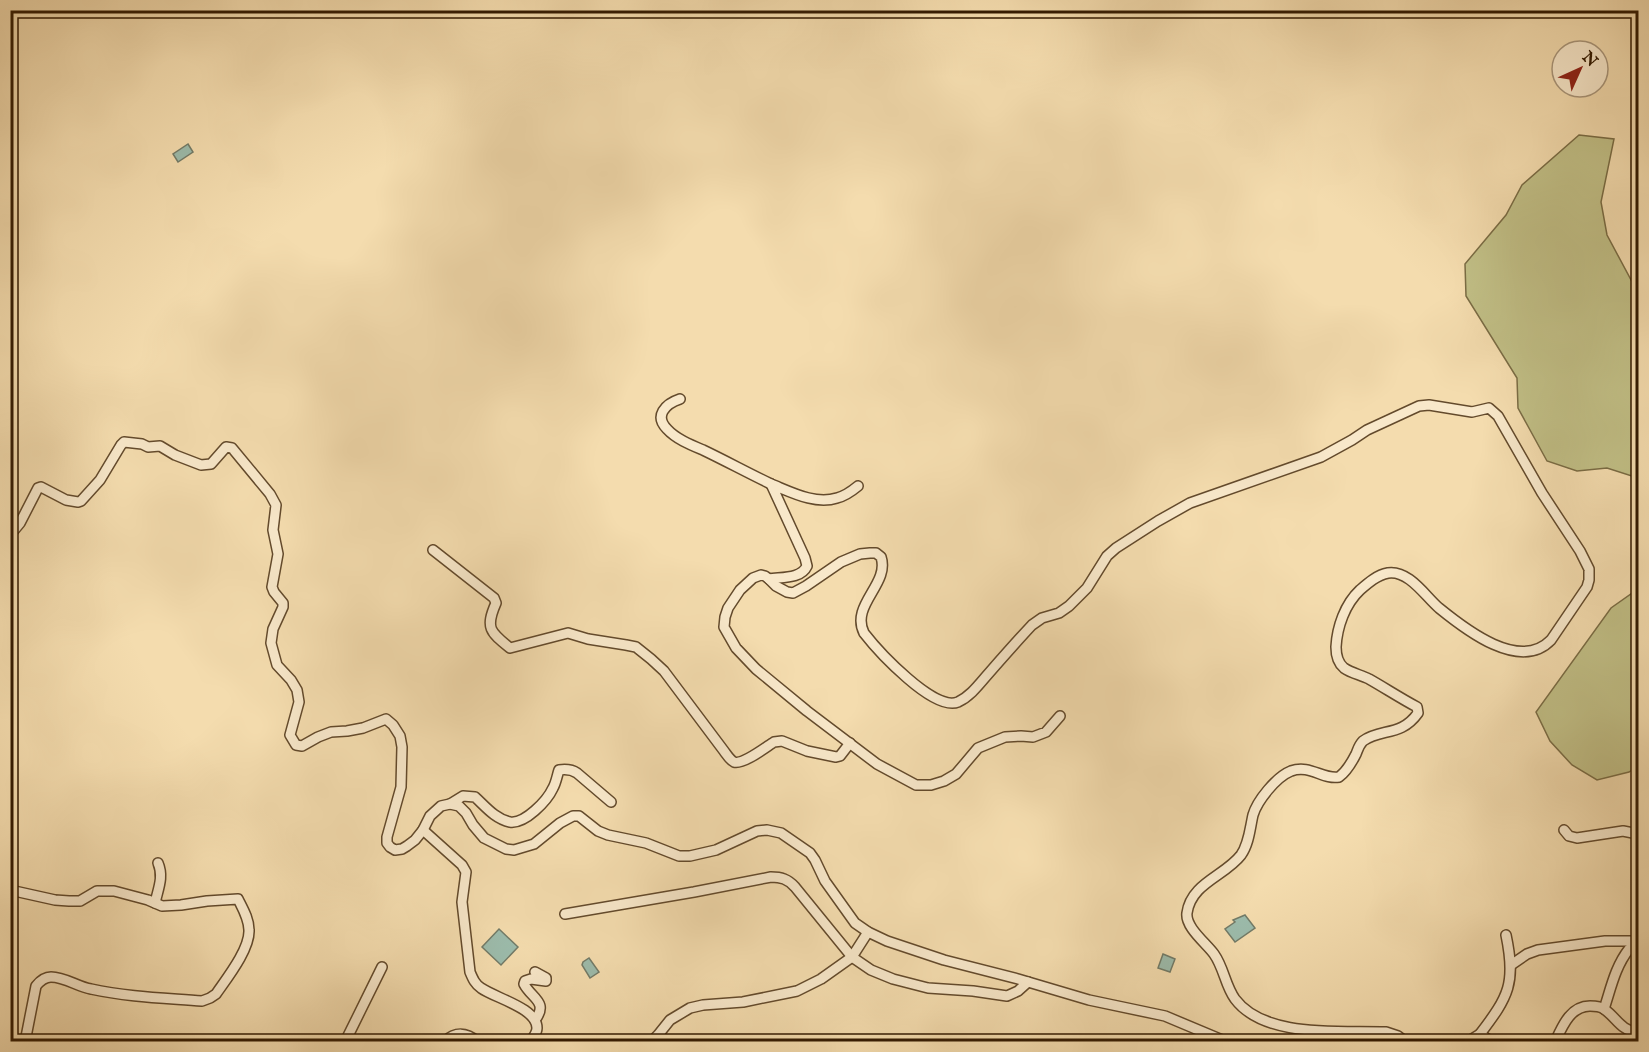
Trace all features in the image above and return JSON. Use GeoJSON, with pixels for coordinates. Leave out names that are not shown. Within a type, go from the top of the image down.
{"type":"FeatureCollection","features":[{"type":"Feature","properties":{"kind":"street"},"geometry":{"type":"LineString","coordinates":[[680,399],[672,401],[660,415],[661,422],[668,431],[771,484],[804,496],[828,500],[838,498],[858,486]]}},
{"type":"Feature","properties":{"kind":"street"},"geometry":{"type":"LineString","coordinates":[[1060,716],[1046,732],[1033,737],[1005,737],[978,748],[956,774],[931,785],[916,785],[877,764],[756,669],[736,648],[724,627],[725,617],[740,590],[753,578],[761,575],[770,579],[776,586],[793,593],[841,562],[860,554],[876,553],[881,557],[883,566],[880,579],[862,613],[861,624],[864,633],[915,685],[934,698],[947,703],[958,702],[975,689],[1032,625],[1042,618],[1065,609],[1076,600],[1107,556],[1116,548],[1158,520],[1190,503],[1321,457],[1352,441],[1367,430],[1419,406],[1429,405],[1472,412],[1489,408],[1498,416],[1542,493],[1580,551],[1589,569],[1587,587],[1544,647],[1518,652],[1490,643],[1469,630],[1438,607],[1408,578],[1388,573],[1367,584],[1355,594],[1339,625],[1336,649],[1338,660],[1343,667],[1417,706],[1418,713],[1411,722],[1404,726],[1365,740],[1359,745],[1356,755],[1340,777],[1330,777],[1304,769],[1290,771],[1278,780],[1264,794],[1254,812],[1243,853],[1221,873],[1196,890],[1186,914],[1189,924],[1222,967],[1234,997],[1252,1015],[1271,1023],[1313,1031],[1386,1032],[1406,1041]]}},
{"type":"Feature","properties":{"kind":"street"},"geometry":{"type":"LineString","coordinates":[[10,535],[20,523],[38,488],[41,487],[66,500],[81,501],[100,480],[124,442],[148,447],[160,446],[201,465],[211,464],[226,447],[232,448],[265,487],[276,505],[273,524],[274,542],[278,554],[272,587],[283,607],[273,629],[271,643],[277,665],[297,690],[299,702],[290,735],[296,745],[302,746],[331,732],[363,728],[386,719],[393,725],[400,736],[402,747],[401,787],[387,837],[390,847],[395,850],[402,849],[415,840],[430,816],[441,806],[464,796],[476,797],[500,818],[510,822],[518,821],[538,808],[548,797],[559,770],[571,769],[578,772],[611,802]]}},
{"type":"Feature","properties":{"kind":"street"},"geometry":{"type":"LineString","coordinates":[[770,579],[796,576],[803,573],[807,566],[802,550],[771,484]]}},
{"type":"Feature","properties":{"kind":"street"},"geometry":{"type":"LineString","coordinates":[[433,550],[494,598],[496,603],[489,619],[492,633],[510,648],[568,633],[588,639],[626,645],[641,651],[664,671],[730,760],[736,763],[742,762],[779,741],[807,751],[836,757],[840,756],[849,743]]}},
{"type":"Feature","properties":{"kind":"street"},"geometry":{"type":"LineString","coordinates":[[450,804],[459,806],[484,838],[506,849],[514,850],[534,844],[560,823],[573,816],[579,816],[598,831],[608,835],[646,843],[679,856],[716,850],[757,831],[767,830],[781,833],[815,860],[825,881],[855,923],[886,941],[944,960],[1089,1000],[1165,1016],[1227,1041]]}},
{"type":"Feature","properties":{"kind":"street"},"geometry":{"type":"LineString","coordinates":[[423,830],[456,858],[466,872],[462,902],[473,981],[481,988],[524,1010],[535,1020],[537,1027],[531,1041]]}},
{"type":"Feature","properties":{"kind":"street"},"geometry":{"type":"LineString","coordinates":[[1564,830],[1569,836],[1577,838],[1623,831],[1638,834]]}},
{"type":"Feature","properties":{"kind":"street"},"geometry":{"type":"LineString","coordinates":[[155,903],[161,882],[161,870],[158,863]]}},
{"type":"Feature","properties":{"kind":"street"},"geometry":{"type":"LineString","coordinates":[[565,914],[778,877],[790,881],[852,957],[871,970],[893,979],[928,988],[1010,996],[1028,982]]}},
{"type":"Feature","properties":{"kind":"street"},"geometry":{"type":"LineString","coordinates":[[10,890],[69,901],[80,901],[97,891],[114,891],[162,906],[238,899],[246,915],[250,932],[245,950],[216,994],[202,1001],[142,997],[89,989],[65,980],[45,978],[36,986],[25,1041]]}},
{"type":"Feature","properties":{"kind":"street"},"geometry":{"type":"LineString","coordinates":[[651,1041],[670,1020],[690,1008],[742,1002],[797,991],[821,979],[852,957],[868,932]]}},
{"type":"Feature","properties":{"kind":"street"},"geometry":{"type":"LineString","coordinates":[[1467,1041],[1480,1034],[1505,999],[1511,965],[1506,935]]}},
{"type":"Feature","properties":{"kind":"street"},"geometry":{"type":"LineString","coordinates":[[1511,965],[1527,954],[1538,950],[1605,941],[1637,945]]}},
{"type":"Feature","properties":{"kind":"street"},"geometry":{"type":"LineString","coordinates":[[1604,1009],[1619,964],[1629,949],[1637,945]]}},
{"type":"Feature","properties":{"kind":"street"},"geometry":{"type":"LineString","coordinates":[[345,1041],[382,967]]}},
{"type":"Feature","properties":{"kind":"street"},"geometry":{"type":"LineString","coordinates":[[535,972],[544,976],[546,981],[531,979],[525,981],[524,984],[540,1004],[541,1010],[535,1020]]}},
{"type":"Feature","properties":{"kind":"street"},"geometry":{"type":"LineString","coordinates":[[1555,1041],[1564,1023],[1577,1010],[1586,1006],[1599,1006],[1626,1029],[1638,1033]]}},
{"type":"Feature","properties":{"kind":"street"},"geometry":{"type":"LineString","coordinates":[[454,1041],[462,1033]]}},
{"type":"Feature","properties":{"kind":"street"},"geometry":{"type":"LineString","coordinates":[[444,1041],[451,1035],[462,1033],[478,1041]]}},
{"type":"Feature","properties":{"kind":"street"},"geometry":{"type":"LineString","coordinates":[[1480,1034],[1492,1041]]}},
{"type":"Feature","properties":{"kind":"shaded area"},"geometry":{"type":"Polygon","coordinates":[[[1579,135],[1614,139],[1601,202],[1607,235],[1638,293],[1638,478],[1607,468],[1577,471],[1547,461],[1518,408],[1517,378],[1466,296],[1465,264],[1506,215],[1522,185],[1579,135]]]}},
{"type":"Feature","properties":{"kind":"shaded area"},"geometry":{"type":"Polygon","coordinates":[[[188,144],[193,152],[178,162],[173,154],[188,144]]]}},
{"type":"Feature","properties":{"kind":"shaded area"},"geometry":{"type":"Polygon","coordinates":[[[1638,589],[1638,766],[1629,772],[1597,780],[1572,765],[1550,741],[1536,712],[1611,608],[1638,589]]]}},
{"type":"Feature","properties":{"kind":"shaded area"},"geometry":{"type":"Polygon","coordinates":[[[1245,915],[1255,928],[1235,942],[1225,929],[1235,922],[1233,920],[1245,915]]]}},
{"type":"Feature","properties":{"kind":"shaded area"},"geometry":{"type":"Polygon","coordinates":[[[499,929],[518,947],[501,965],[482,947],[499,929]]]}},
{"type":"Feature","properties":{"kind":"shaded area"},"geometry":{"type":"Polygon","coordinates":[[[1163,954],[1175,959],[1170,972],[1158,968],[1163,954]]]}},
{"type":"Feature","properties":{"kind":"shaded area"},"geometry":{"type":"Polygon","coordinates":[[[589,958],[599,972],[590,978],[582,965],[589,958]]]}}]}
